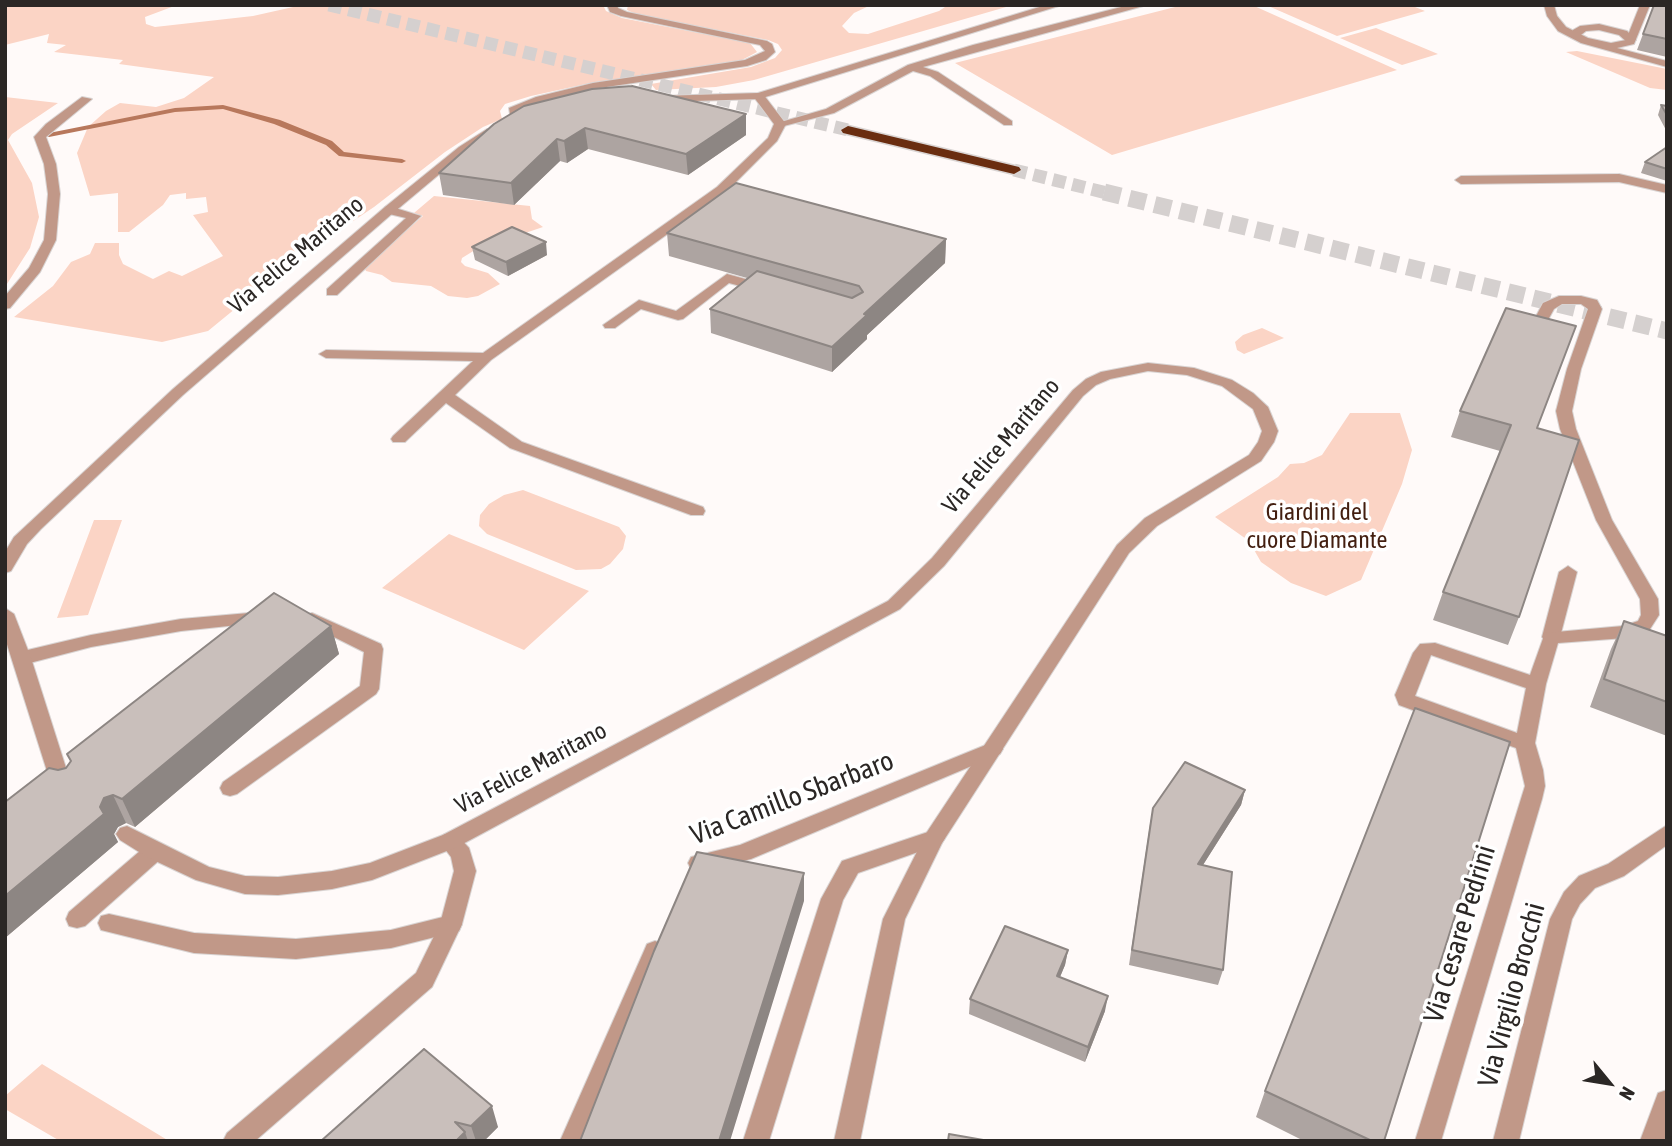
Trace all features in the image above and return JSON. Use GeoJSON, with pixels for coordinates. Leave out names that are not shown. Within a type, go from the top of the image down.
{"type":"FeatureCollection","features":[{"type":"Feature","properties":{"kind":"highway"},"geometry":{"type":"LineString","coordinates":[[848,130],[1014,170]]}},
{"type":"Feature","properties":{"kind":"street","name":"Via Felice Maritano"},"geometry":{"type":"LineString","coordinates":[[515,118],[513,110],[540,99],[593,86],[747,62],[762,58],[770,52],[768,46],[763,43],[624,14],[613,9],[612,5]]}},
{"type":"Feature","properties":{"kind":"street"},"geometry":{"type":"LineString","coordinates":[[649,98],[759,96],[1057,5]]}},
{"type":"Feature","properties":{"kind":"street"},"geometry":{"type":"LineString","coordinates":[[780,124],[830,111],[912,67],[977,47],[1142,5]]}},
{"type":"Feature","properties":{"kind":"street"},"geometry":{"type":"LineString","coordinates":[[1549,5],[1560,27],[1585,41],[1667,64]]}},
{"type":"Feature","properties":{"kind":"street"},"geometry":{"type":"LineString","coordinates":[[1601,45],[1626,45],[1631,40],[1645,5]]}},
{"type":"Feature","properties":{"kind":"street"},"geometry":{"type":"LineString","coordinates":[[1577,35],[1577,32],[1584,28],[1599,27],[1623,33],[1631,40]]}},
{"type":"Feature","properties":{"kind":"street"},"geometry":{"type":"LineString","coordinates":[[912,67],[934,74],[1008,123]]}},
{"type":"Feature","properties":{"kind":"street"},"geometry":{"type":"LineString","coordinates":[[759,96],[780,124]]}},
{"type":"Feature","properties":{"kind":"street"},"geometry":{"type":"LineString","coordinates":[[5,305],[36,269],[45,254],[52,232],[54,194],[50,164],[40,138],[50,126],[86,99]]}},
{"type":"Feature","properties":{"kind":"street","name":"Via Felice Maritano"},"geometry":{"type":"LineString","coordinates":[[5,567],[20,541],[75,486],[218,356],[389,210],[463,149],[515,118],[544,111]]}},
{"type":"Feature","properties":{"kind":"street"},"geometry":{"type":"LineString","coordinates":[[399,439],[486,356],[728,191],[773,139],[780,124]]}},
{"type":"Feature","properties":{"kind":"street"},"geometry":{"type":"LineString","coordinates":[[1461,180],[1619,178],[1667,189]]}},
{"type":"Feature","properties":{"kind":"street"},"geometry":{"type":"LineString","coordinates":[[332,292],[415,216],[389,210]]}},
{"type":"Feature","properties":{"kind":"street"},"geometry":{"type":"LineString","coordinates":[[610,325],[639,304],[678,316],[727,278],[778,293]]}},
{"type":"Feature","properties":{"kind":"street"},"geometry":{"type":"LineString","coordinates":[[1533,335],[1548,306],[1559,300],[1581,300],[1592,303],[1595,309],[1573,369],[1564,411],[1568,429],[1604,520],[1649,599],[1650,615],[1644,625],[1625,632],[1551,636]]}},
{"type":"Feature","properties":{"kind":"street"},"geometry":{"type":"LineString","coordinates":[[326,354],[486,356]]}},
{"type":"Feature","properties":{"kind":"street","name":"Via Felice Maritano"},"geometry":{"type":"LineString","coordinates":[[127,834],[155,851],[204,874],[245,885],[278,886],[332,880],[372,871],[450,841],[894,605],[938,562],[1078,393],[1091,383],[1125,370],[1168,367],[1210,377],[1248,396],[1260,407],[1270,430],[1255,458],[1151,522],[1123,549],[934,838],[894,919],[847,1141]]}},
{"type":"Feature","properties":{"kind":"street"},"geometry":{"type":"LineString","coordinates":[[445,396],[516,446],[697,511]]}},
{"type":"Feature","properties":{"kind":"street","name":"Via Cesare Pedrini"},"geometry":{"type":"LineString","coordinates":[[1428,1141],[1532,799],[1535,786],[1525,743],[1536,684],[1568,572]]}},
{"type":"Feature","properties":{"kind":"street"},"geometry":{"type":"LineString","coordinates":[[22,658],[91,641],[181,625],[257,619],[283,612],[374,649],[369,689],[230,788]]}},
{"type":"Feature","properties":{"kind":"street"},"geometry":{"type":"LineString","coordinates":[[5,614],[22,658],[57,771],[73,788]]}},
{"type":"Feature","properties":{"kind":"street"},"geometry":{"type":"LineString","coordinates":[[1525,743],[1413,704],[1405,695],[1422,653],[1427,649],[1435,649],[1536,684]]}},
{"type":"Feature","properties":{"kind":"street","name":"Via Camillo Sbarbaro"},"geometry":{"type":"LineString","coordinates":[[687,877],[693,864],[743,853],[993,749]]}},
{"type":"Feature","properties":{"kind":"street"},"geometry":{"type":"LineString","coordinates":[[40,787],[57,771]]}},
{"type":"Feature","properties":{"kind":"street","name":"Via Virgilio Brocchi"},"geometry":{"type":"LineString","coordinates":[[1506,1141],[1561,919],[1572,898],[1587,882],[1616,870],[1667,833]]}},
{"type":"Feature","properties":{"kind":"street"},"geometry":{"type":"LineString","coordinates":[[755,1141],[832,899],[850,867],[934,838]]}},
{"type":"Feature","properties":{"kind":"street"},"geometry":{"type":"LineString","coordinates":[[236,1141],[419,985],[432,967],[451,925],[465,871],[461,854],[450,841]]}},
{"type":"Feature","properties":{"kind":"street"},"geometry":{"type":"LineString","coordinates":[[77,919],[155,851]]}},
{"type":"Feature","properties":{"kind":"street"},"geometry":{"type":"LineString","coordinates":[[109,923],[194,943],[296,949],[391,939],[451,925]]}},
{"type":"Feature","properties":{"kind":"street"},"geometry":{"type":"LineString","coordinates":[[573,1141],[665,927]]}},
{"type":"Feature","properties":{"kind":"street"},"geometry":{"type":"LineString","coordinates":[[1653,1141],[1667,1101]]}},
{"type":"Feature","properties":{"kind":"green space"},"geometry":{"type":"Polygon","coordinates":[[[5,5],[177,5],[145,17],[146,24],[155,27],[253,16],[302,5],[603,5],[606,11],[622,18],[750,43],[757,52],[742,60],[712,67],[595,82],[505,104],[500,111],[502,119],[483,127],[445,152],[374,207],[291,263],[208,331],[162,342],[14,317],[53,286],[71,262],[90,254],[95,243],[119,243],[119,255],[123,264],[153,279],[169,271],[182,276],[223,256],[193,215],[208,212],[206,197],[186,199],[186,193],[170,195],[163,205],[129,232],[118,232],[118,193],[90,196],[77,153],[88,127],[120,103],[156,107],[184,98],[214,77],[119,64],[123,60],[54,52],[66,45],[47,43],[49,34],[5,45],[5,5]]]}},
{"type":"Feature","properties":{"kind":"green space"},"geometry":{"type":"Polygon","coordinates":[[[628,5],[871,5],[854,13],[842,26],[849,33],[868,34],[939,11],[948,5],[1013,5],[754,80],[716,87],[656,90],[651,84],[751,67],[775,58],[782,50],[778,44],[768,40],[636,14],[627,10],[628,5]]]}},
{"type":"Feature","properties":{"kind":"green space"},"geometry":{"type":"Polygon","coordinates":[[[1183,5],[1252,5],[1397,70],[1112,155],[955,63],[1183,5]]]}},
{"type":"Feature","properties":{"kind":"green space"},"geometry":{"type":"Polygon","coordinates":[[[1266,5],[1410,5],[1425,11],[1337,36],[1266,5]]]}},
{"type":"Feature","properties":{"kind":"green space"},"geometry":{"type":"Polygon","coordinates":[[[1376,28],[1438,54],[1402,65],[1340,38],[1376,28]]]}},
{"type":"Feature","properties":{"kind":"green space"},"geometry":{"type":"Polygon","coordinates":[[[1577,51],[1667,69],[1667,90],[1650,88],[1566,52],[1577,51]]]}},
{"type":"Feature","properties":{"kind":"green space"},"geometry":{"type":"Polygon","coordinates":[[[5,97],[58,103],[12,134],[8,140],[32,183],[39,217],[30,248],[5,287],[5,97]]]}},
{"type":"Feature","properties":{"kind":"green space"},"geometry":{"type":"Polygon","coordinates":[[[434,196],[530,206],[532,219],[543,227],[475,250],[462,258],[461,262],[465,266],[488,273],[500,284],[478,296],[448,296],[431,286],[392,282],[382,275],[366,271],[364,267],[423,216],[414,213],[434,196]]]}},
{"type":"Feature","properties":{"kind":"green space"},"geometry":{"type":"Polygon","coordinates":[[[1262,328],[1284,338],[1244,354],[1237,350],[1235,342],[1243,335],[1262,328]]]}},
{"type":"Feature","properties":{"kind":"green space","name":"Giardini del cuore Diamante"},"geometry":{"type":"Polygon","coordinates":[[[1350,413],[1400,413],[1412,450],[1402,484],[1361,580],[1326,596],[1291,583],[1261,562],[1249,541],[1215,517],[1278,477],[1290,464],[1304,463],[1322,455],[1350,413]]]}},
{"type":"Feature","properties":{"kind":"green space"},"geometry":{"type":"Polygon","coordinates":[[[523,490],[619,527],[626,536],[623,549],[610,564],[601,569],[576,570],[487,534],[479,526],[480,515],[489,504],[504,495],[523,490]]]}},
{"type":"Feature","properties":{"kind":"green space"},"geometry":{"type":"Polygon","coordinates":[[[94,520],[122,520],[88,615],[57,618],[94,520]]]}},
{"type":"Feature","properties":{"kind":"green space"},"geometry":{"type":"Polygon","coordinates":[[[449,534],[589,591],[524,650],[382,588],[449,534]]]}},
{"type":"Feature","properties":{"kind":"green space"},"geometry":{"type":"Polygon","coordinates":[[[42,1064],[169,1141],[60,1141],[5,1109],[5,1096],[42,1064]]]}},
{"type":"Feature","properties":{"kind":"building"},"geometry":{"type":"Polygon","coordinates":[[[1654,5],[1667,5],[1667,39],[1643,34],[1654,5]]]}},
{"type":"Feature","properties":{"kind":"building"},"geometry":{"type":"Polygon","coordinates":[[[632,86],[746,114],[686,154],[585,128],[564,141],[557,139],[511,183],[439,173],[494,124],[524,106],[592,89],[632,86]]]}},
{"type":"Feature","properties":{"kind":"building"},"geometry":{"type":"Polygon","coordinates":[[[1667,147],[1667,169],[1645,162],[1667,147]]]}},
{"type":"Feature","properties":{"kind":"building"},"geometry":{"type":"Polygon","coordinates":[[[736,183],[946,239],[832,347],[710,309],[757,271],[852,298],[863,292],[859,286],[667,233],[736,183]]]}},
{"type":"Feature","properties":{"kind":"building"},"geometry":{"type":"Polygon","coordinates":[[[512,227],[546,242],[506,262],[472,247],[512,227]]]}},
{"type":"Feature","properties":{"kind":"building"},"geometry":{"type":"Polygon","coordinates":[[[1506,308],[1576,326],[1537,428],[1579,440],[1519,617],[1443,592],[1511,425],[1460,411],[1506,308]]]}},
{"type":"Feature","properties":{"kind":"building"},"geometry":{"type":"Polygon","coordinates":[[[274,593],[331,626],[122,799],[113,795],[104,798],[100,807],[104,814],[5,896],[5,802],[49,768],[66,768],[71,761],[67,754],[274,593]]]}},
{"type":"Feature","properties":{"kind":"building"},"geometry":{"type":"Polygon","coordinates":[[[1624,621],[1667,636],[1667,702],[1604,679],[1624,621]]]}},
{"type":"Feature","properties":{"kind":"building"},"geometry":{"type":"Polygon","coordinates":[[[1415,708],[1510,742],[1384,1141],[1372,1141],[1265,1091],[1415,708]]]}},
{"type":"Feature","properties":{"kind":"building"},"geometry":{"type":"Polygon","coordinates":[[[1185,762],[1245,790],[1198,864],[1232,872],[1223,970],[1132,950],[1153,808],[1185,762]]]}},
{"type":"Feature","properties":{"kind":"building"},"geometry":{"type":"Polygon","coordinates":[[[697,852],[804,873],[719,1141],[580,1141],[654,951],[697,852]]]}},
{"type":"Feature","properties":{"kind":"building"},"geometry":{"type":"Polygon","coordinates":[[[1005,926],[1068,950],[1057,976],[1108,996],[1088,1047],[970,999],[1005,926]]]}},
{"type":"Feature","properties":{"kind":"building"},"geometry":{"type":"Polygon","coordinates":[[[424,1049],[492,1106],[471,1126],[455,1122],[465,1132],[456,1141],[321,1141],[424,1049]]]}},
{"type":"Feature","properties":{"kind":"building"},"geometry":{"type":"Polygon","coordinates":[[[949,1134],[989,1141],[948,1141],[949,1134]]]}},
{"type":"Feature","properties":{"kind":"waterway"},"geometry":{"type":"LineString","coordinates":[[49,135],[175,110],[223,107],[277,122],[329,143],[342,154],[402,161]]}},
{"type":"Feature","properties":{"kind":"tunnel"},"geometry":{"type":"LineString","coordinates":[[329,5],[848,130]]}},
{"type":"Feature","properties":{"kind":"tunnel"},"geometry":{"type":"LineString","coordinates":[[1014,170],[1111,194]]}},
{"type":"Feature","properties":{"kind":"tunnel"},"geometry":{"type":"LineString","coordinates":[[1104,192],[1667,331]]}}]}
